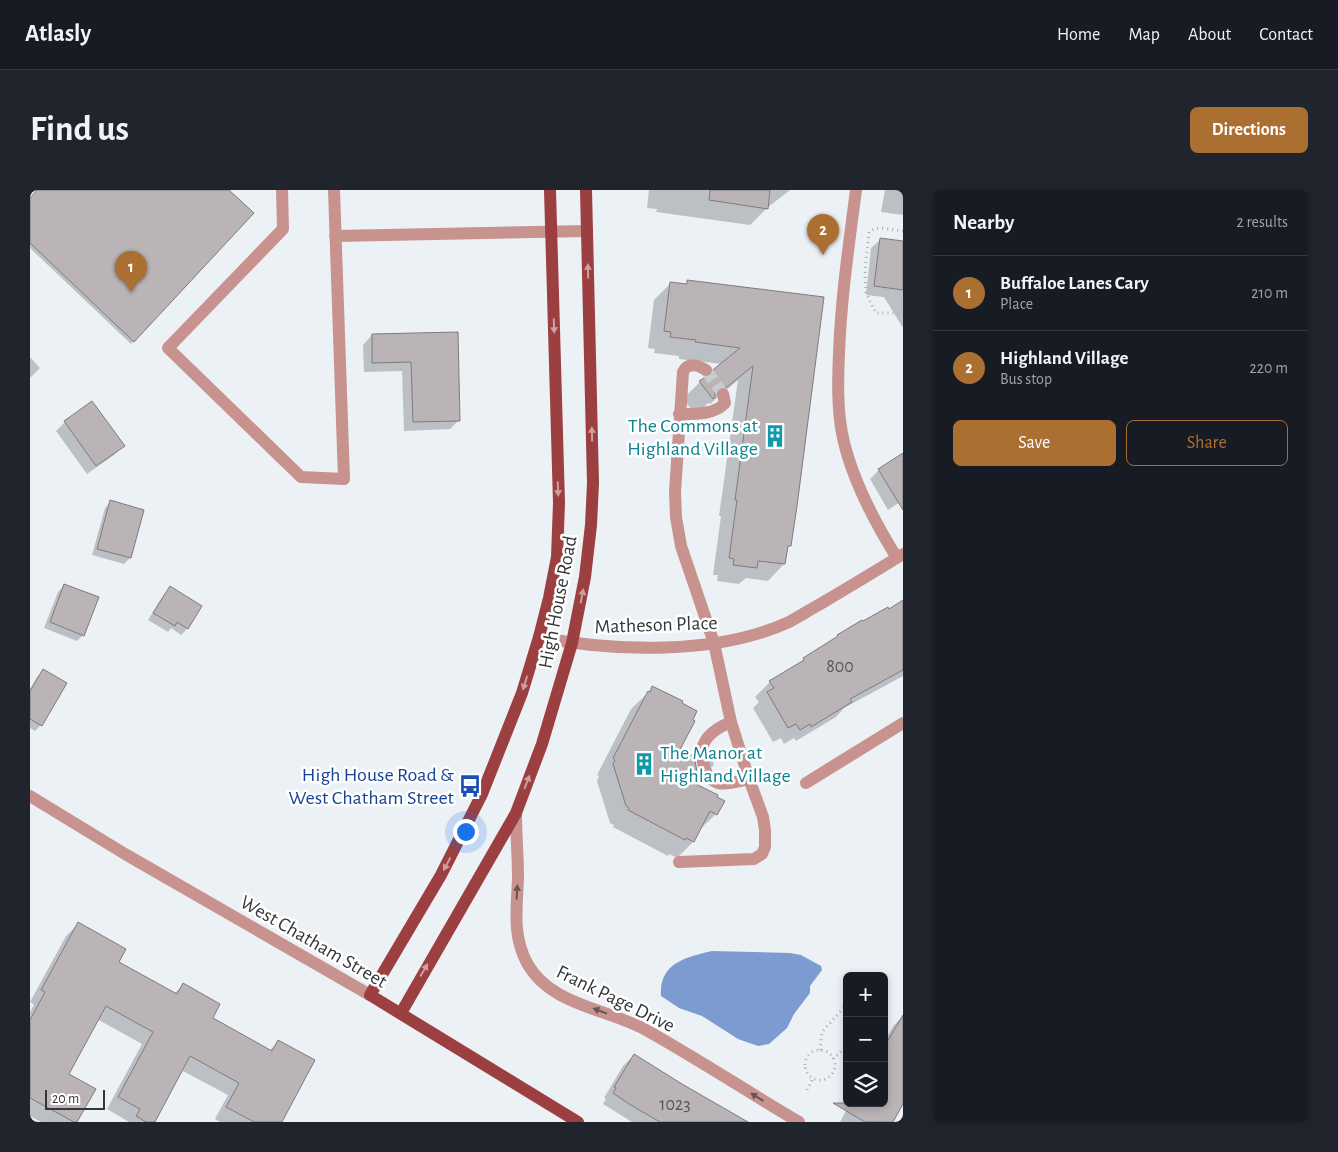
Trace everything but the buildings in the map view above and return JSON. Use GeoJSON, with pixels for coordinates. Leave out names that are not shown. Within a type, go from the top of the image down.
{"type":"FeatureCollection","features":[{"type":"Feature","properties":{"kind":"main road","name":"High House Road"},"geometry":{"type":"LineString","coordinates":[[370,995],[441,875],[482,794],[522,693],[539,637],[557,556],[558,521],[550,190]]}},
{"type":"Feature","properties":{"kind":"main road","name":"High House Road"},"geometry":{"type":"LineString","coordinates":[[401,1013],[516,813],[542,744],[572,643],[585,578],[591,525],[593,483],[586,190]]}},
{"type":"Feature","properties":{"kind":"main road","name":"West Chatham Street"},"geometry":{"type":"LineString","coordinates":[[370,995],[578,1122]]}},
{"type":"Feature","properties":{"kind":"street"},"geometry":{"type":"LineString","coordinates":[[282,190],[283,229],[168,348],[301,478],[344,479],[334,190]]}},
{"type":"Feature","properties":{"kind":"street"},"geometry":{"type":"LineString","coordinates":[[856,190],[840,328],[838,402],[842,434],[868,507],[900,556]]}},
{"type":"Feature","properties":{"kind":"street"},"geometry":{"type":"LineString","coordinates":[[335,236],[587,231]]}},
{"type":"Feature","properties":{"kind":"street"},"geometry":{"type":"LineString","coordinates":[[679,862],[750,860],[762,854],[765,842],[764,824],[760,809],[748,779],[731,722],[714,643],[681,546],[676,517],[675,492],[682,377],[685,367],[690,365],[706,370]]}},
{"type":"Feature","properties":{"kind":"street"},"geometry":{"type":"LineString","coordinates":[[679,414],[699,413],[718,409],[725,403],[723,394]]}},
{"type":"Feature","properties":{"kind":"street","name":"Matheson Place"},"geometry":{"type":"LineString","coordinates":[[539,637],[594,646],[632,648],[714,643],[762,632],[789,622],[900,556]]}},
{"type":"Feature","properties":{"kind":"street"},"geometry":{"type":"LineString","coordinates":[[731,722],[711,733],[704,743],[701,750],[704,765],[709,776],[719,783],[732,783],[748,779]]}},
{"type":"Feature","properties":{"kind":"street"},"geometry":{"type":"LineString","coordinates":[[806,783],[903,723]]}},
{"type":"Feature","properties":{"kind":"street","name":"West Chatham Street"},"geometry":{"type":"LineString","coordinates":[[30,796],[125,854],[370,995]]}},
{"type":"Feature","properties":{"kind":"street","name":"Frank Page Drive"},"geometry":{"type":"LineString","coordinates":[[516,813],[518,877],[515,922],[521,951],[535,975],[544,985],[563,997],[647,1030],[799,1122]]}},
{"type":"Feature","properties":{"kind":"path"},"geometry":{"type":"LineString","coordinates":[[903,232],[879,228],[869,232],[865,271],[866,293],[876,314],[893,313],[903,315]]}},
{"type":"Feature","properties":{"kind":"path"},"geometry":{"type":"LineString","coordinates":[[716,382],[751,353]]}},
{"type":"Feature","properties":{"kind":"path"},"geometry":{"type":"LineString","coordinates":[[820,1050],[822,1032],[843,1008]]}},
{"type":"Feature","properties":{"kind":"path"},"geometry":{"type":"LineString","coordinates":[[820,1050],[825,1051],[833,1059],[834,1065],[832,1072],[827,1078],[820,1080],[813,1078],[805,1068],[808,1055],[813,1051],[820,1050]]}},
{"type":"Feature","properties":{"kind":"path"},"geometry":{"type":"LineString","coordinates":[[833,1059],[843,1050]]}},
{"type":"Feature","properties":{"kind":"path"},"geometry":{"type":"LineString","coordinates":[[808,1090],[813,1078]]}},
{"type":"Feature","properties":{"kind":"water"},"geometry":{"type":"Polygon","coordinates":[[[712,951],[790,953],[801,955],[821,966],[822,970],[810,986],[810,993],[794,1014],[787,1028],[769,1044],[758,1046],[738,1039],[702,1016],[679,1008],[661,996],[664,976],[669,969],[684,959],[712,951]]]}},
{"type":"Feature","properties":{"kind":"tunnel"},"geometry":{"type":"LineString","coordinates":[[706,370],[723,394]]}},
{"type":"Feature","properties":{"kind":"place","name":"Highland Village"},"geometry":{"type":"Point","coordinates":[823,255]}},
{"type":"Feature","properties":{"kind":"place","name":"Buffaloe Lanes Cary"},"geometry":{"type":"Point","coordinates":[131,292]}},
{"type":"Feature","properties":{"kind":"place","name":"The Commons at Highland Village"},"geometry":{"type":"Point","coordinates":[775,436]}},
{"type":"Feature","properties":{"kind":"place","name":"The Manor at Highland Village"},"geometry":{"type":"Point","coordinates":[644,764]}},
{"type":"Feature","properties":{"kind":"place","name":"High House Road & West Chatham Street"},"geometry":{"type":"Point","coordinates":[470,786]}}]}
